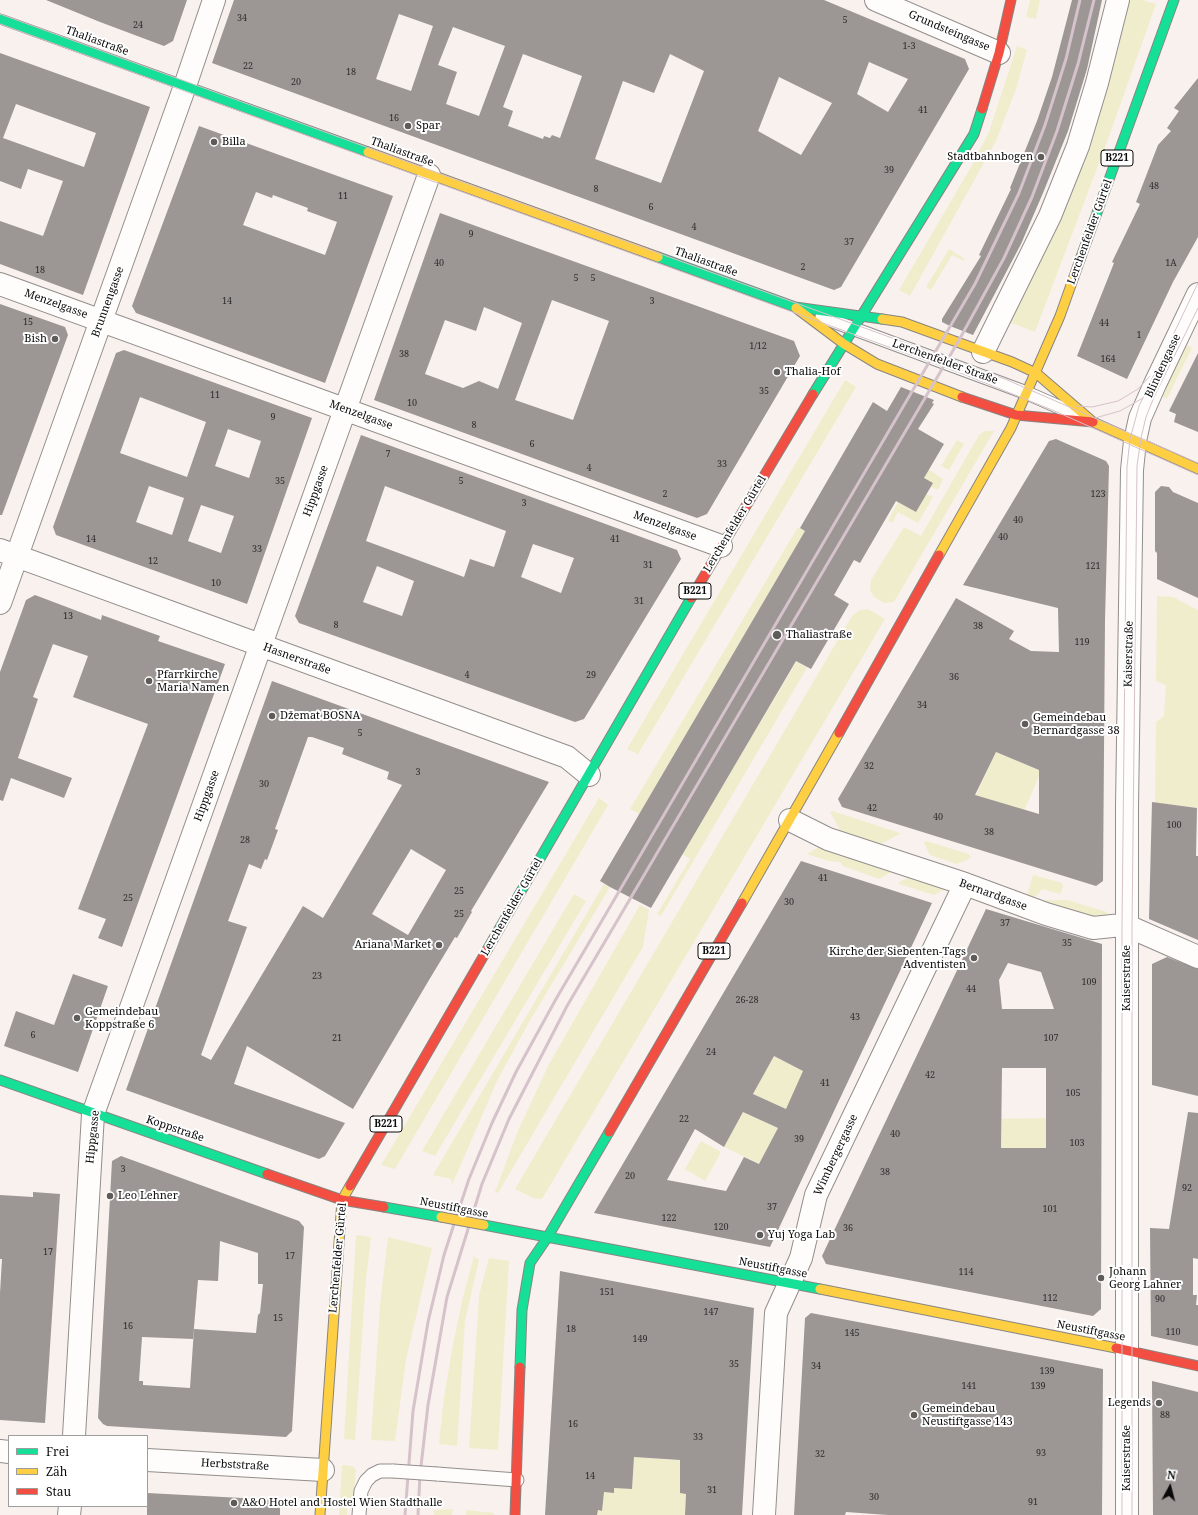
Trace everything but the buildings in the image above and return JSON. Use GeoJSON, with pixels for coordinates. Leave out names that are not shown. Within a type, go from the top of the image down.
{"type":"FeatureCollection","features":[{"type":"Feature","properties":{"kind":"main road","name":"Lerchenfelder Gürtel"},"geometry":{"type":"LineString","coordinates":[[320,1515],[342,1200],[721,546],[861,315],[974,134],[999,53],[1011,0]]}},
{"type":"Feature","properties":{"kind":"main road","name":"Lerchenfelder Gürtel"},"geometry":{"type":"LineString","coordinates":[[515,1515],[522,1310],[530,1263],[547,1238],[790,820],[986,474],[1027,393],[1060,316],[1174,0]]}},
{"type":"Feature","properties":{"kind":"main road","name":"Thaliastraße"},"geometry":{"type":"LineString","coordinates":[[0,19],[795,307]]}},
{"type":"Feature","properties":{"kind":"main road"},"geometry":{"type":"LineString","coordinates":[[795,307],[861,315],[906,324],[1036,373]]}},
{"type":"Feature","properties":{"kind":"main road"},"geometry":{"type":"LineString","coordinates":[[795,307],[844,344],[877,364],[990,408],[1016,415]]}},
{"type":"Feature","properties":{"kind":"main road","name":"Lerchenfelder Straße"},"geometry":{"type":"LineString","coordinates":[[1036,373],[1093,422],[1198,469]]}},
{"type":"Feature","properties":{"kind":"main road","name":"Lerchenfelder Straße"},"geometry":{"type":"LineString","coordinates":[[1016,415],[1093,422]]}},
{"type":"Feature","properties":{"kind":"main road","name":"Koppstraße"},"geometry":{"type":"LineString","coordinates":[[0,1080],[93,1114],[342,1200]]}},
{"type":"Feature","properties":{"kind":"main road","name":"Neustiftgasse"},"geometry":{"type":"LineString","coordinates":[[342,1200],[441,1217],[790,1283],[1127,1350],[1198,1366]]}},
{"type":"Feature","properties":{"kind":"street","name":"Brunnengasse"},"geometry":{"type":"LineString","coordinates":[[0,603],[8,553],[101,320],[185,86],[214,0]]}},
{"type":"Feature","properties":{"kind":"street","name":"Grundsteingasse"},"geometry":{"type":"LineString","coordinates":[[876,0],[999,53]]}},
{"type":"Feature","properties":{"kind":"street"},"geometry":{"type":"LineString","coordinates":[[983,352],[1050,216],[1078,146],[1097,83],[1118,0]]}},
{"type":"Feature","properties":{"kind":"street","name":"Hippgasse"},"geometry":{"type":"LineString","coordinates":[[74,1435],[93,1114],[430,175]]}},
{"type":"Feature","properties":{"kind":"street","name":"Menzelgasse"},"geometry":{"type":"LineString","coordinates":[[0,284],[721,546]]}},
{"type":"Feature","properties":{"kind":"street","name":"Blindengasse"},"geometry":{"type":"LineString","coordinates":[[1135,441],[1140,418],[1146,402],[1198,294]]}},
{"type":"Feature","properties":{"kind":"street","name":"Kaiserstraße"},"geometry":{"type":"LineString","coordinates":[[1127,1515],[1127,926],[1132,478],[1135,441]]}},
{"type":"Feature","properties":{"kind":"street","name":"Hasnerstraße"},"geometry":{"type":"LineString","coordinates":[[8,553],[567,757],[589,775]]}},
{"type":"Feature","properties":{"kind":"street","name":"Bernardgasse"},"geometry":{"type":"LineString","coordinates":[[790,820],[828,839],[965,884],[1046,914],[1093,928],[1122,925],[1127,926],[1198,958]]}},
{"type":"Feature","properties":{"kind":"street","name":"Wimbergergasse"},"geometry":{"type":"LineString","coordinates":[[764,1515],[776,1313],[800,1258],[816,1195],[965,884]]}},
{"type":"Feature","properties":{"kind":"street","name":"Herbststraße"},"geometry":{"type":"LineString","coordinates":[[148,1460],[323,1470]]}},
{"type":"Feature","properties":{"kind":"lane","name":"Lerchenfelder Straße"},"geometry":{"type":"LineString","coordinates":[[795,307],[1027,393],[1093,422]]}},
{"type":"Feature","properties":{"kind":"lane"},"geometry":{"type":"LineString","coordinates":[[359,1515],[361,1491],[366,1481],[372,1475],[380,1471],[517,1480]]}},
{"type":"Feature","properties":{"kind":"shaded area"},"geometry":{"type":"Polygon","coordinates":[[[1030,0],[1040,0],[1036,19],[1026,17],[1030,0]]]}},
{"type":"Feature","properties":{"kind":"shaded area"},"geometry":{"type":"Polygon","coordinates":[[[1126,0],[1143,0],[1156,4],[1107,142],[1035,332],[1006,321],[1126,0]]]}},
{"type":"Feature","properties":{"kind":"shaded area"},"geometry":{"type":"Polygon","coordinates":[[[1017,46],[1027,50],[1016,89],[996,141],[910,296],[899,290],[971,167],[989,132],[1017,46]]]}},
{"type":"Feature","properties":{"kind":"shaded area"},"geometry":{"type":"Polygon","coordinates":[[[949,249],[965,259],[964,261],[952,255],[931,290],[926,287],[949,249]]]}},
{"type":"Feature","properties":{"kind":"shaded area"},"geometry":{"type":"Polygon","coordinates":[[[1187,345],[1192,348],[1167,399],[1161,396],[1187,345]]]}},
{"type":"Feature","properties":{"kind":"shaded area"},"geometry":{"type":"Polygon","coordinates":[[[845,380],[856,387],[638,754],[627,749],[845,380]]]}},
{"type":"Feature","properties":{"kind":"shaded area"},"geometry":{"type":"Polygon","coordinates":[[[984,431],[994,431],[894,602],[884,603],[874,597],[870,590],[871,580],[904,527],[921,536],[979,435],[984,431]]]}},
{"type":"Feature","properties":{"kind":"shaded area"},"geometry":{"type":"Polygon","coordinates":[[[957,440],[964,444],[949,470],[941,466],[957,440]]]}},
{"type":"Feature","properties":{"kind":"shaded area"},"geometry":{"type":"Polygon","coordinates":[[[928,469],[943,479],[938,490],[931,487],[918,475],[928,469]]]}},
{"type":"Feature","properties":{"kind":"shaded area"},"geometry":{"type":"Polygon","coordinates":[[[926,494],[933,497],[918,523],[898,512],[892,523],[888,521],[898,502],[916,512],[926,494]]]}},
{"type":"Feature","properties":{"kind":"shaded area"},"geometry":{"type":"Polygon","coordinates":[[[798,527],[805,531],[640,814],[630,809],[798,527]]]}},
{"type":"Feature","properties":{"kind":"shaded area"},"geometry":{"type":"Polygon","coordinates":[[[1157,596],[1173,597],[1198,610],[1198,808],[1155,803],[1156,722],[1164,716],[1166,685],[1156,681],[1157,596]]]}},
{"type":"Feature","properties":{"kind":"shaded area"},"geometry":{"type":"Polygon","coordinates":[[[868,609],[885,619],[542,1199],[533,1198],[515,1189],[852,616],[860,610],[868,609]]]}},
{"type":"Feature","properties":{"kind":"shaded area"},"geometry":{"type":"Polygon","coordinates":[[[797,661],[807,668],[661,916],[657,914],[690,859],[682,854],[797,661]]]}},
{"type":"Feature","properties":{"kind":"shaded area"},"geometry":{"type":"Polygon","coordinates":[[[996,752],[1041,771],[1020,821],[972,804],[996,752]]]}},
{"type":"Feature","properties":{"kind":"shaded area"},"geometry":{"type":"Polygon","coordinates":[[[599,798],[608,805],[395,1169],[381,1165],[599,798]]]}},
{"type":"Feature","properties":{"kind":"shaded area"},"geometry":{"type":"Polygon","coordinates":[[[832,811],[900,834],[879,845],[842,834],[830,812],[832,811]]]}},
{"type":"Feature","properties":{"kind":"shaded area"},"geometry":{"type":"Polygon","coordinates":[[[926,841],[969,854],[971,858],[957,864],[930,855],[924,843],[926,841]]]}},
{"type":"Feature","properties":{"kind":"shaded area"},"geometry":{"type":"Polygon","coordinates":[[[826,843],[902,866],[879,879],[843,866],[840,862],[829,861],[807,854],[826,843]]]}},
{"type":"Feature","properties":{"kind":"shaded area"},"geometry":{"type":"Polygon","coordinates":[[[1033,875],[1062,883],[1063,887],[1060,894],[1042,889],[1035,897],[1027,895],[1033,875]]]}},
{"type":"Feature","properties":{"kind":"shaded area"},"geometry":{"type":"Polygon","coordinates":[[[910,877],[947,888],[934,895],[899,884],[899,882],[910,877]]]}},
{"type":"Feature","properties":{"kind":"shaded area"},"geometry":{"type":"Polygon","coordinates":[[[604,884],[610,887],[529,1022],[497,1081],[452,1185],[451,1179],[433,1175],[604,884]]]}},
{"type":"Feature","properties":{"kind":"shaded area"},"geometry":{"type":"Polygon","coordinates":[[[574,894],[586,901],[435,1156],[422,1151],[574,894]]]}},
{"type":"Feature","properties":{"kind":"shaded area"},"geometry":{"type":"Polygon","coordinates":[[[1041,900],[1067,900],[1107,912],[1107,920],[1067,914],[1041,900]]]}},
{"type":"Feature","properties":{"kind":"shaded area"},"geometry":{"type":"Polygon","coordinates":[[[640,905],[649,910],[643,947],[498,1193],[495,1192],[517,1133],[548,1066],[640,905]]]}},
{"type":"Feature","properties":{"kind":"shaded area"},"geometry":{"type":"Polygon","coordinates":[[[774,1056],[804,1071],[792,1095],[796,1098],[789,1111],[753,1094],[774,1056]]]}},
{"type":"Feature","properties":{"kind":"shaded area"},"geometry":{"type":"Polygon","coordinates":[[[743,1112],[778,1128],[779,1134],[764,1166],[724,1147],[743,1112]]]}},
{"type":"Feature","properties":{"kind":"shaded area"},"geometry":{"type":"Polygon","coordinates":[[[1059,1118],[1047,1148],[923,1149],[964,1119],[1059,1118]]]}},
{"type":"Feature","properties":{"kind":"shaded area"},"geometry":{"type":"Polygon","coordinates":[[[701,1141],[721,1152],[705,1181],[685,1169],[701,1141]]]}},
{"type":"Feature","properties":{"kind":"shaded area"},"geometry":{"type":"Polygon","coordinates":[[[356,1235],[371,1237],[366,1279],[355,1440],[344,1439],[356,1235]]]}},
{"type":"Feature","properties":{"kind":"shaded area"},"geometry":{"type":"Polygon","coordinates":[[[388,1237],[432,1248],[406,1360],[395,1441],[371,1440],[380,1305],[388,1237]]]}},
{"type":"Feature","properties":{"kind":"shaded area"},"geometry":{"type":"Polygon","coordinates":[[[474,1256],[479,1260],[465,1321],[457,1446],[439,1444],[444,1397],[452,1349],[463,1297],[474,1256]]]}},
{"type":"Feature","properties":{"kind":"shaded area"},"geometry":{"type":"Polygon","coordinates":[[[489,1258],[509,1261],[498,1450],[469,1448],[479,1295],[489,1258]]]}},
{"type":"Feature","properties":{"kind":"shaded area"},"geometry":{"type":"Polygon","coordinates":[[[634,1457],[688,1461],[685,1515],[597,1515],[598,1510],[602,1511],[604,1492],[614,1493],[614,1488],[632,1489],[634,1457]]]}},
{"type":"Feature","properties":{"kind":"shaded area"},"geometry":{"type":"Polygon","coordinates":[[[342,1465],[352,1466],[356,1470],[353,1502],[347,1503],[347,1515],[339,1515],[342,1465]]]}},
{"type":"Feature","properties":{"kind":"shaded area"},"geometry":{"type":"Polygon","coordinates":[[[453,1509],[452,1515],[434,1515],[434,1510],[453,1509]]]}},
{"type":"Feature","properties":{"kind":"shaded area"},"geometry":{"type":"Polygon","coordinates":[[[466,1510],[494,1513],[494,1515],[466,1515],[466,1510]]]}},
{"type":"Feature","properties":{"kind":"tram line"},"geometry":{"type":"LineString","coordinates":[[0,14],[1005,379],[1198,463]]}},
{"type":"Feature","properties":{"kind":"tram line"},"geometry":{"type":"LineString","coordinates":[[0,24],[963,374],[1057,412],[1198,475]]}},
{"type":"Feature","properties":{"kind":"tram line"},"geometry":{"type":"LineString","coordinates":[[1122,1515],[1122,925],[1127,467],[1130,439],[1139,406],[1198,283]]}},
{"type":"Feature","properties":{"kind":"tram line"},"geometry":{"type":"LineString","coordinates":[[1132,1515],[1132,928],[1137,466],[1146,417],[1154,397],[1198,308]]}},
{"type":"Feature","properties":{"kind":"tram line"},"geometry":{"type":"LineString","coordinates":[[1076,406],[1092,407],[1118,401],[1138,389],[1150,376]]}},
{"type":"Feature","properties":{"kind":"tram line"},"geometry":{"type":"LineString","coordinates":[[1095,418],[1120,411],[1143,398]]}},
{"type":"Feature","properties":{"kind":"railway"},"geometry":{"type":"LineString","coordinates":[[405,1515],[413,1411],[428,1322],[444,1255],[469,1179],[492,1123],[516,1072],[556,999],[975,284],[1019,193],[1045,125],[1066,59],[1080,0]]}},
{"type":"Feature","properties":{"kind":"railway"},"geometry":{"type":"LineString","coordinates":[[418,1515],[420,1475],[428,1405],[447,1297],[482,1184],[509,1119],[567,1006],[958,342],[1004,258],[1032,197],[1057,131],[1078,64],[1094,0]]}},
{"type":"Feature","properties":{"kind":"traffic: fast"},"geometry":{"type":"LineString","coordinates":[[1081,257],[1174,0]]}},
{"type":"Feature","properties":{"kind":"traffic: fast"},"geometry":{"type":"LineString","coordinates":[[0,19],[368,152]]}},
{"type":"Feature","properties":{"kind":"traffic: fast"},"geometry":{"type":"LineString","coordinates":[[813,394],[974,134],[982,109]]}},
{"type":"Feature","properties":{"kind":"traffic: fast"},"geometry":{"type":"LineString","coordinates":[[658,257],[795,307],[882,319]]}},
{"type":"Feature","properties":{"kind":"traffic: fast"},"geometry":{"type":"LineString","coordinates":[[487,950],[691,598]]}},
{"type":"Feature","properties":{"kind":"traffic: fast"},"geometry":{"type":"LineString","coordinates":[[0,1080],[267,1174]]}},
{"type":"Feature","properties":{"kind":"traffic: fast"},"geometry":{"type":"LineString","coordinates":[[520,1367],[522,1310],[530,1263],[547,1238],[609,1132]]}},
{"type":"Feature","properties":{"kind":"traffic: fast"},"geometry":{"type":"LineString","coordinates":[[384,1207],[441,1217]]}},
{"type":"Feature","properties":{"kind":"traffic: fast"},"geometry":{"type":"LineString","coordinates":[[484,1225],[820,1289]]}},
{"type":"Feature","properties":{"kind":"traffic: slow"},"geometry":{"type":"LineString","coordinates":[[368,152],[658,257]]}},
{"type":"Feature","properties":{"kind":"traffic: slow"},"geometry":{"type":"LineString","coordinates":[[939,555],[1011,428],[1060,316],[1081,257]]}},
{"type":"Feature","properties":{"kind":"traffic: slow"},"geometry":{"type":"LineString","coordinates":[[796,308],[844,344],[877,364],[962,397]]}},
{"type":"Feature","properties":{"kind":"traffic: slow"},"geometry":{"type":"LineString","coordinates":[[882,319],[902,322],[1012,362],[1036,373],[1093,422],[1198,469]]}},
{"type":"Feature","properties":{"kind":"traffic: slow"},"geometry":{"type":"LineString","coordinates":[[742,903],[839,733]]}},
{"type":"Feature","properties":{"kind":"traffic: slow"},"geometry":{"type":"LineString","coordinates":[[320,1515],[342,1200],[350,1186]]}},
{"type":"Feature","properties":{"kind":"traffic: slow"},"geometry":{"type":"LineString","coordinates":[[441,1217],[484,1225]]}},
{"type":"Feature","properties":{"kind":"traffic: slow"},"geometry":{"type":"LineString","coordinates":[[820,1289],[1116,1348]]}},
{"type":"Feature","properties":{"kind":"traffic: jam"},"geometry":{"type":"LineString","coordinates":[[982,109],[999,53],[1011,0]]}},
{"type":"Feature","properties":{"kind":"traffic: jam"},"geometry":{"type":"LineString","coordinates":[[691,598],[813,394]]}},
{"type":"Feature","properties":{"kind":"traffic: jam"},"geometry":{"type":"LineString","coordinates":[[962,397],[1016,415],[1093,422]]}},
{"type":"Feature","properties":{"kind":"traffic: jam"},"geometry":{"type":"LineString","coordinates":[[839,733],[939,555]]}},
{"type":"Feature","properties":{"kind":"traffic: jam"},"geometry":{"type":"LineString","coordinates":[[609,1132],[742,903]]}},
{"type":"Feature","properties":{"kind":"traffic: jam"},"geometry":{"type":"LineString","coordinates":[[350,1186],[487,950]]}},
{"type":"Feature","properties":{"kind":"traffic: jam"},"geometry":{"type":"LineString","coordinates":[[267,1174],[342,1200],[384,1207]]}},
{"type":"Feature","properties":{"kind":"traffic: jam"},"geometry":{"type":"LineString","coordinates":[[1116,1348],[1198,1366]]}},
{"type":"Feature","properties":{"kind":"traffic: jam"},"geometry":{"type":"LineString","coordinates":[[515,1515],[520,1367]]}},
{"type":"Feature","properties":{"kind":"place","name":"Spar"},"geometry":{"type":"Point","coordinates":[408,126]}},
{"type":"Feature","properties":{"kind":"place","name":"Billa"},"geometry":{"type":"Point","coordinates":[214,142]}},
{"type":"Feature","properties":{"kind":"place","name":"Stadtbahnbogen"},"geometry":{"type":"Point","coordinates":[1041,157]}},
{"type":"Feature","properties":{"kind":"place","name":"Bish"},"geometry":{"type":"Point","coordinates":[55,339]}},
{"type":"Feature","properties":{"kind":"place","name":"Thalia-Hof"},"geometry":{"type":"Point","coordinates":[777,372]}},
{"type":"Feature","properties":{"kind":"place","name":"Thaliastraße"},"geometry":{"type":"Point","coordinates":[777,635]}},
{"type":"Feature","properties":{"kind":"place","name":"Pfarrkirche Maria Namen"},"geometry":{"type":"Point","coordinates":[149,681]}},
{"type":"Feature","properties":{"kind":"place","name":"Džemat BOSNA"},"geometry":{"type":"Point","coordinates":[272,716]}},
{"type":"Feature","properties":{"kind":"place","name":"Gemeindebau Bernardgasse 38"},"geometry":{"type":"Point","coordinates":[1025,724]}},
{"type":"Feature","properties":{"kind":"place","name":"Ariana Market"},"geometry":{"type":"Point","coordinates":[439,945]}},
{"type":"Feature","properties":{"kind":"place","name":"Kirche der Siebenten-Tags Adventisten"},"geometry":{"type":"Point","coordinates":[974,958]}},
{"type":"Feature","properties":{"kind":"place","name":"Gemeindebau Koppstraße 6"},"geometry":{"type":"Point","coordinates":[77,1018]}},
{"type":"Feature","properties":{"kind":"place","name":"Leo Lehner"},"geometry":{"type":"Point","coordinates":[110,1196]}},
{"type":"Feature","properties":{"kind":"place","name":"Yuj Yoga Lab"},"geometry":{"type":"Point","coordinates":[760,1235]}},
{"type":"Feature","properties":{"kind":"place","name":"Johann Georg Lahner"},"geometry":{"type":"Point","coordinates":[1101,1278]}},
{"type":"Feature","properties":{"kind":"place","name":"Legends"},"geometry":{"type":"Point","coordinates":[1159,1403]}},
{"type":"Feature","properties":{"kind":"place","name":"Gemeindebau Neustiftgasse 143"},"geometry":{"type":"Point","coordinates":[914,1415]}},
{"type":"Feature","properties":{"kind":"place","name":"A&O Hotel and Hostel Wien Stadthalle"},"geometry":{"type":"Point","coordinates":[234,1503]}}]}
